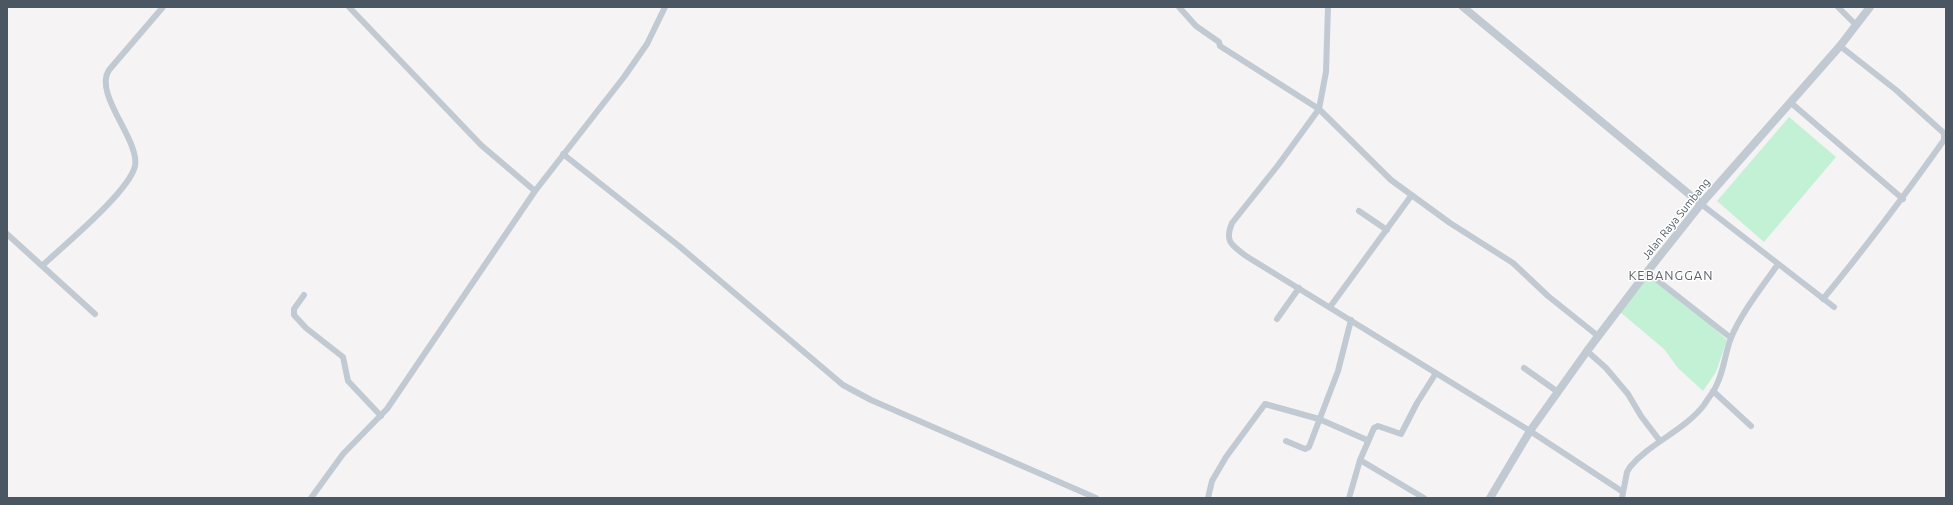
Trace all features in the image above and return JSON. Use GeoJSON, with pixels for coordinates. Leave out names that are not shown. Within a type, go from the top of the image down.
{"type":"FeatureCollection","features":[{"type":"Feature","properties":{"kind":"street"},"geometry":{"type":"LineString","coordinates":[[42,266],[102,210],[125,184],[135,166],[134,151],[113,106],[105,84],[105,78],[109,70],[163,7]]}},
{"type":"Feature","properties":{"kind":"street"},"geometry":{"type":"LineString","coordinates":[[348,7],[470,134],[535,191]]}},
{"type":"Feature","properties":{"kind":"street"},"geometry":{"type":"LineString","coordinates":[[312,498],[344,454],[381,416],[535,191],[624,77],[647,44],[665,7]]}},
{"type":"Feature","properties":{"kind":"street"},"geometry":{"type":"LineString","coordinates":[[1179,7],[1196,26],[1218,42],[1220,46],[1319,110],[1391,180],[1412,196],[1513,263],[1548,296],[1598,336]]}},
{"type":"Feature","properties":{"kind":"street"},"geometry":{"type":"LineString","coordinates":[[1328,7],[1326,72],[1319,110],[1279,164],[1232,223],[1227,235],[1229,241],[1237,249],[1530,431],[1623,495],[1627,470],[1634,462],[1660,441],[1687,422],[1702,406],[1718,384],[1731,338],[1739,322],[1778,264]]}},
{"type":"Feature","properties":{"kind":"street"},"geometry":{"type":"LineString","coordinates":[[1463,7],[1701,204],[1834,307]]}},
{"type":"Feature","properties":{"kind":"street"},"geometry":{"type":"LineString","coordinates":[[1838,7],[1856,25]]}},
{"type":"Feature","properties":{"kind":"street","name":"Jalan Raya Sumbang"},"geometry":{"type":"LineString","coordinates":[[1490,498],[1530,431],[1598,336],[1647,272],[1701,204],[1840,46],[1870,7]]}},
{"type":"Feature","properties":{"kind":"street"},"geometry":{"type":"LineString","coordinates":[[1823,299],[1903,199],[1944,140],[1945,134],[1896,90],[1840,46]]}},
{"type":"Feature","properties":{"kind":"street"},"geometry":{"type":"LineString","coordinates":[[1790,102],[1903,199]]}},
{"type":"Feature","properties":{"kind":"street"},"geometry":{"type":"LineString","coordinates":[[563,154],[679,246],[842,384],[871,400],[1096,498]]}},
{"type":"Feature","properties":{"kind":"street"},"geometry":{"type":"LineString","coordinates":[[1330,307],[1412,196]]}},
{"type":"Feature","properties":{"kind":"street"},"geometry":{"type":"LineString","coordinates":[[1359,211],[1388,230]]}},
{"type":"Feature","properties":{"kind":"street"},"geometry":{"type":"LineString","coordinates":[[7,234],[95,314]]}},
{"type":"Feature","properties":{"kind":"street"},"geometry":{"type":"LineString","coordinates":[[1647,272],[1731,338]]}},
{"type":"Feature","properties":{"kind":"street"},"geometry":{"type":"LineString","coordinates":[[1277,319],[1299,288]]}},
{"type":"Feature","properties":{"kind":"street"},"geometry":{"type":"LineString","coordinates":[[304,295],[294,309],[294,315],[306,328],[343,357],[348,381],[381,416]]}},
{"type":"Feature","properties":{"kind":"street"},"geometry":{"type":"LineString","coordinates":[[1286,441],[1305,449],[1307,448],[1338,371],[1351,320]]}},
{"type":"Feature","properties":{"kind":"street"},"geometry":{"type":"LineString","coordinates":[[1587,351],[1606,368],[1628,394],[1641,416],[1660,441]]}},
{"type":"Feature","properties":{"kind":"street"},"geometry":{"type":"LineString","coordinates":[[1524,368],[1558,392]]}},
{"type":"Feature","properties":{"kind":"street"},"geometry":{"type":"LineString","coordinates":[[1349,498],[1367,440],[1376,426],[1400,434],[1402,433],[1417,403],[1436,373]]}},
{"type":"Feature","properties":{"kind":"street"},"geometry":{"type":"LineString","coordinates":[[1713,391],[1751,426]]}},
{"type":"Feature","properties":{"kind":"street"},"geometry":{"type":"LineString","coordinates":[[1208,498],[1212,481],[1226,457],[1265,404],[1319,419],[1367,440]]}},
{"type":"Feature","properties":{"kind":"street"},"geometry":{"type":"LineString","coordinates":[[1360,460],[1424,498]]}},
{"type":"Feature","properties":{"kind":"green space"},"geometry":{"type":"Polygon","coordinates":[[[1789,117],[1836,157],[1764,242],[1717,201],[1789,117]]]}},
{"type":"Feature","properties":{"kind":"green space"},"geometry":{"type":"Polygon","coordinates":[[[1649,276],[1706,321],[1727,340],[1716,372],[1703,391],[1678,368],[1664,349],[1620,312],[1649,276]]]}},
{"type":"Feature","properties":{"kind":"district","name":"KEBANGGAN"},"geometry":{"type":"Point","coordinates":[1671,276]}}]}
